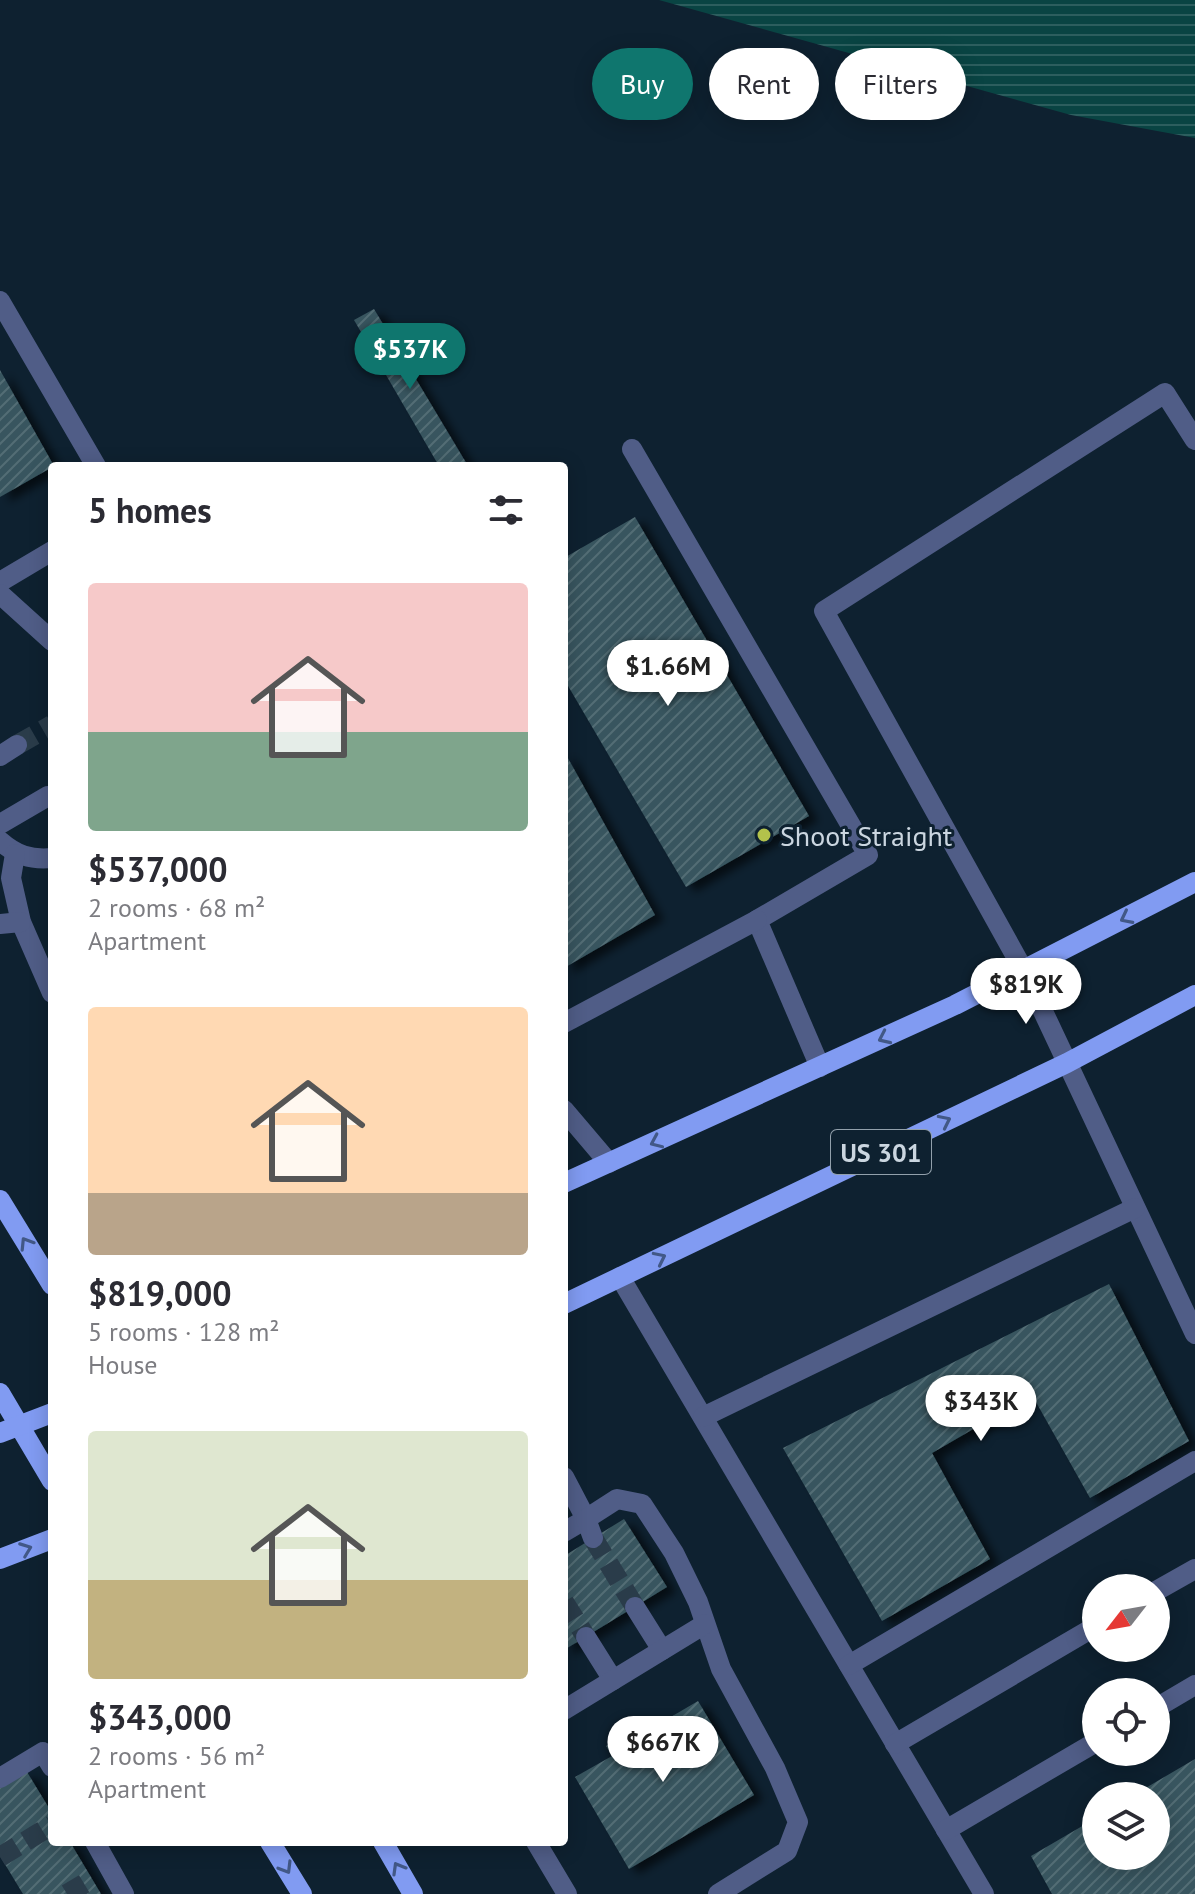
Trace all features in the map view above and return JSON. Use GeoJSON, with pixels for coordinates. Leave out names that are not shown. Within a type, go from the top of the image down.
{"type":"FeatureCollection","features":[{"type":"Feature","properties":{"kind":"main road"},"geometry":{"type":"LineString","coordinates":[[568,1181],[955,1005],[1195,882]]}},
{"type":"Feature","properties":{"kind":"main road","name":"US 301"},"geometry":{"type":"LineString","coordinates":[[568,1302],[1067,1063],[1195,995]]}},
{"type":"Feature","properties":{"kind":"main road"},"geometry":{"type":"LineString","coordinates":[[0,1200],[48,1278]]}},
{"type":"Feature","properties":{"kind":"main road"},"geometry":{"type":"LineString","coordinates":[[0,1393],[10,1429],[48,1476]]}},
{"type":"Feature","properties":{"kind":"main road"},"geometry":{"type":"LineString","coordinates":[[10,1429],[48,1415]]}},
{"type":"Feature","properties":{"kind":"main road"},"geometry":{"type":"LineString","coordinates":[[0,1559],[48,1541]]}},
{"type":"Feature","properties":{"kind":"main road"},"geometry":{"type":"LineString","coordinates":[[272,1846],[302,1894]]}},
{"type":"Feature","properties":{"kind":"main road"},"geometry":{"type":"LineString","coordinates":[[385,1846],[413,1894]]}},
{"type":"Feature","properties":{"kind":"street"},"geometry":{"type":"LineString","coordinates":[[0,301],[94,462]]}},
{"type":"Feature","properties":{"kind":"street"},"geometry":{"type":"LineString","coordinates":[[1195,440],[1165,393],[824,611],[1024,971],[1195,1334]]}},
{"type":"Feature","properties":{"kind":"street"},"geometry":{"type":"LineString","coordinates":[[568,1021],[757,920],[868,855],[632,449]]}},
{"type":"Feature","properties":{"kind":"street"},"geometry":{"type":"LineString","coordinates":[[0,582],[48,553]]}},
{"type":"Feature","properties":{"kind":"street"},"geometry":{"type":"LineString","coordinates":[[0,594],[48,637]]}},
{"type":"Feature","properties":{"kind":"street"},"geometry":{"type":"LineString","coordinates":[[0,824],[48,796]]}},
{"type":"Feature","properties":{"kind":"street"},"geometry":{"type":"LineString","coordinates":[[48,858],[7,847],[11,878],[10,923],[48,986]]}},
{"type":"Feature","properties":{"kind":"street"},"geometry":{"type":"LineString","coordinates":[[757,920],[820,1067]]}},
{"type":"Feature","properties":{"kind":"street"},"geometry":{"type":"LineString","coordinates":[[568,1115],[609,1163]]}},
{"type":"Feature","properties":{"kind":"street"},"geometry":{"type":"LineString","coordinates":[[703,1417],[1135,1208]]}},
{"type":"Feature","properties":{"kind":"street"},"geometry":{"type":"LineString","coordinates":[[620,1277],[984,1894]]}},
{"type":"Feature","properties":{"kind":"street"},"geometry":{"type":"LineString","coordinates":[[849,1665],[1195,1461]]}},
{"type":"Feature","properties":{"kind":"street"},"geometry":{"type":"LineString","coordinates":[[568,1485],[590,1528]]}},
{"type":"Feature","properties":{"kind":"street"},"geometry":{"type":"LineString","coordinates":[[568,1531],[590,1528],[617,1499],[642,1504],[674,1553],[698,1602],[721,1669],[775,1768],[798,1822],[787,1851],[718,1894]]}},
{"type":"Feature","properties":{"kind":"street"},"geometry":{"type":"LineString","coordinates":[[1170,1583],[1195,1569]]}},
{"type":"Feature","properties":{"kind":"street"},"geometry":{"type":"LineString","coordinates":[[635,1607],[662,1650]]}},
{"type":"Feature","properties":{"kind":"street"},"geometry":{"type":"LineString","coordinates":[[568,1708],[705,1624]]}},
{"type":"Feature","properties":{"kind":"street"},"geometry":{"type":"LineString","coordinates":[[895,1744],[1082,1634]]}},
{"type":"Feature","properties":{"kind":"street"},"geometry":{"type":"LineString","coordinates":[[586,1637],[613,1680]]}},
{"type":"Feature","properties":{"kind":"street"},"geometry":{"type":"LineString","coordinates":[[1170,1700],[1195,1685]]}},
{"type":"Feature","properties":{"kind":"street"},"geometry":{"type":"LineString","coordinates":[[946,1830],[1082,1750]]}},
{"type":"Feature","properties":{"kind":"street"},"geometry":{"type":"LineString","coordinates":[[0,1778],[43,1752],[48,1760]]}},
{"type":"Feature","properties":{"kind":"street"},"geometry":{"type":"LineString","coordinates":[[96,1846],[101,1874],[124,1894]]}},
{"type":"Feature","properties":{"kind":"street"},"geometry":{"type":"LineString","coordinates":[[538,1846],[567,1894]]}},
{"type":"Feature","properties":{"kind":"shaded area"},"geometry":{"type":"Polygon","coordinates":[[[659,0],[1195,0],[1195,138],[1071,115],[966,86],[966,48],[835,49],[659,0]]]}},
{"type":"Feature","properties":{"kind":"building"},"geometry":{"type":"Polygon","coordinates":[[[374,309],[466,462],[437,462],[354,320],[374,309]]]}},
{"type":"Feature","properties":{"kind":"building"},"geometry":{"type":"Polygon","coordinates":[[[0,370],[52,462],[48,462],[48,469],[0,497],[0,370]]]}},
{"type":"Feature","properties":{"kind":"building"},"geometry":{"type":"Polygon","coordinates":[[[635,517],[809,816],[686,887],[568,686],[568,556],[635,517]]]}},
{"type":"Feature","properties":{"kind":"building"},"geometry":{"type":"Polygon","coordinates":[[[568,758],[655,915],[568,966],[568,758]]]}},
{"type":"Feature","properties":{"kind":"building"},"geometry":{"type":"Polygon","coordinates":[[[1109,1284],[1189,1441],[1090,1498],[1032,1395],[932,1453],[990,1559],[882,1621],[783,1448],[1109,1284]]]}},
{"type":"Feature","properties":{"kind":"building"},"geometry":{"type":"Polygon","coordinates":[[[624,1519],[667,1587],[568,1648],[568,1554],[624,1519]]]}},
{"type":"Feature","properties":{"kind":"building"},"geometry":{"type":"Polygon","coordinates":[[[698,1701],[754,1795],[629,1869],[575,1777],[612,1756],[606,1746],[643,1724],[647,1731],[698,1701]]]}},
{"type":"Feature","properties":{"kind":"building"},"geometry":{"type":"Polygon","coordinates":[[[1195,1759],[1195,1894],[1052,1894],[1031,1856],[1082,1826],[1082,1870],[1170,1870],[1170,1782],[1156,1782],[1195,1759]]]}},
{"type":"Feature","properties":{"kind":"building"},"geometry":{"type":"Polygon","coordinates":[[[27,1772],[48,1806],[48,1846],[72,1846],[101,1894],[23,1894],[0,1856],[0,1788],[27,1772]]]}},
{"type":"Feature","properties":{"kind":"tunnel"},"geometry":{"type":"LineString","coordinates":[[17,745],[48,727]]}},
{"type":"Feature","properties":{"kind":"tunnel"},"geometry":{"type":"LineString","coordinates":[[593,1538],[635,1607]]}},
{"type":"Feature","properties":{"kind":"tunnel"},"geometry":{"type":"LineString","coordinates":[[568,1608],[586,1637]]}},
{"type":"Feature","properties":{"kind":"tunnel"},"geometry":{"type":"LineString","coordinates":[[0,1857],[48,1827]]}},
{"type":"Feature","properties":{"kind":"tunnel"},"geometry":{"type":"LineString","coordinates":[[67,1894],[92,1879]]}},
{"type":"Feature","properties":{"kind":"place","name":"Shoot Straight"},"geometry":{"type":"Point","coordinates":[764,835]}}]}
